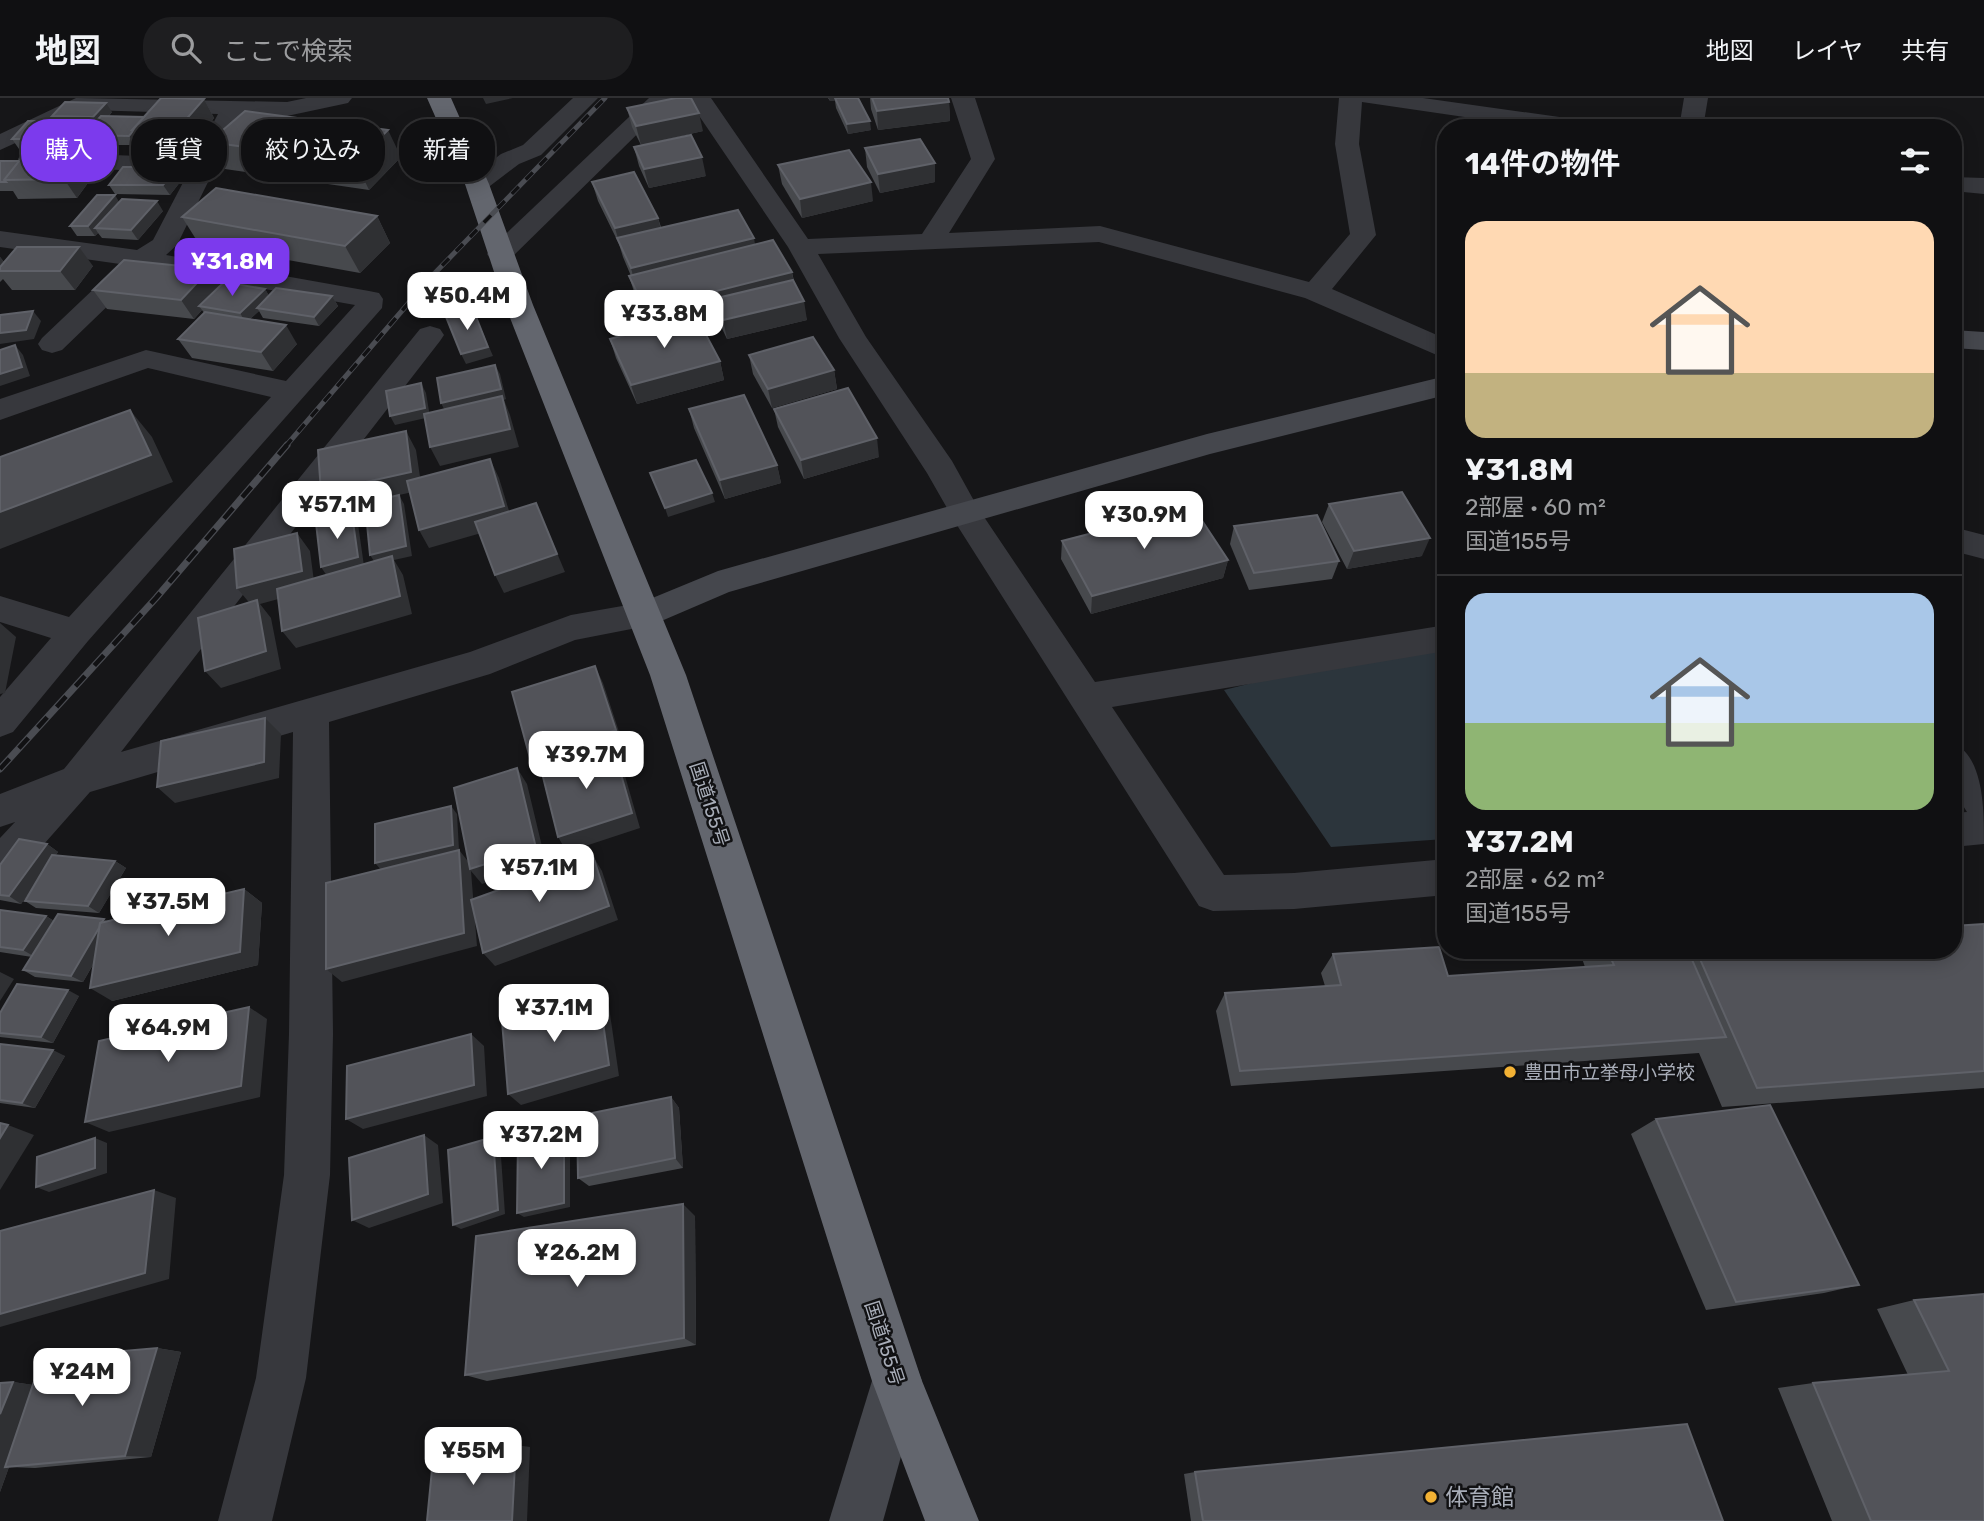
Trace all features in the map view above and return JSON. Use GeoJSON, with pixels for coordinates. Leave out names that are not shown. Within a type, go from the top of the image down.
{"type":"FeatureCollection","features":[{"type":"Feature","properties":{"kind":"highway","name":"国道155号"},"geometry":{"type":"LineString","coordinates":[[439,98],[477,184],[500,254],[668,675],[897,1381],[952,1521]]}},
{"type":"Feature","properties":{"kind":"street"},"geometry":{"type":"LineString","coordinates":[[0,143],[82,100],[287,109],[340,98]]}},
{"type":"Feature","properties":{"kind":"street"},"geometry":{"type":"LineString","coordinates":[[477,184],[510,159],[531,150],[586,98]]}},
{"type":"Feature","properties":{"kind":"street"},"geometry":{"type":"LineString","coordinates":[[500,254],[662,98]]}},
{"type":"Feature","properties":{"kind":"street"},"geometry":{"type":"LineString","coordinates":[[699,98],[801,247],[853,338],[941,469],[966,514],[1088,697],[1213,893],[1294,891],[1437,878]]}},
{"type":"Feature","properties":{"kind":"street"},"geometry":{"type":"LineString","coordinates":[[931,240],[983,159],[962,98]]}},
{"type":"Feature","properties":{"kind":"street"},"geometry":{"type":"LineString","coordinates":[[1315,292],[1363,235],[1347,144],[1352,98]]}},
{"type":"Feature","properties":{"kind":"street"},"geometry":{"type":"LineString","coordinates":[[1371,98],[1521,108],[1561,119]]}},
{"type":"Feature","properties":{"kind":"street"},"geometry":{"type":"LineString","coordinates":[[1692,119],[1696,98]]}},
{"type":"Feature","properties":{"kind":"street"},"geometry":{"type":"LineString","coordinates":[[226,119],[233,107]]}},
{"type":"Feature","properties":{"kind":"street"},"geometry":{"type":"LineString","coordinates":[[0,158],[131,163]]}},
{"type":"Feature","properties":{"kind":"street"},"geometry":{"type":"LineString","coordinates":[[52,344],[141,259],[164,245],[194,182]]}},
{"type":"Feature","properties":{"kind":"street"},"geometry":{"type":"LineString","coordinates":[[1962,185],[1984,186]]}},
{"type":"Feature","properties":{"kind":"street"},"geometry":{"type":"LineString","coordinates":[[801,247],[1100,234],[1315,292],[1437,346]]}},
{"type":"Feature","properties":{"kind":"street"},"geometry":{"type":"LineString","coordinates":[[0,239],[141,259],[369,299],[368,308],[76,632],[0,722]]}},
{"type":"Feature","properties":{"kind":"street"},"geometry":{"type":"LineString","coordinates":[[0,866],[77,780],[430,335]]}},
{"type":"Feature","properties":{"kind":"street"},"geometry":{"type":"LineString","coordinates":[[0,410],[146,359],[293,392]]}},
{"type":"Feature","properties":{"kind":"street"},"geometry":{"type":"LineString","coordinates":[[0,811],[77,780],[478,664],[571,628],[645,615],[718,583],[1207,444],[1437,388]]}},
{"type":"Feature","properties":{"kind":"street"},"geometry":{"type":"LineString","coordinates":[[1962,541],[1984,547]]}},
{"type":"Feature","properties":{"kind":"street"},"geometry":{"type":"LineString","coordinates":[[0,609],[76,632]]}},
{"type":"Feature","properties":{"kind":"street"},"geometry":{"type":"LineString","coordinates":[[1088,697],[1437,639]]}},
{"type":"Feature","properties":{"kind":"street"},"geometry":{"type":"LineString","coordinates":[[245,1521],[281,1378],[307,1175],[311,1020],[311,713]]}},
{"type":"Feature","properties":{"kind":"street"},"geometry":{"type":"LineString","coordinates":[[1962,772],[1984,806]]}},
{"type":"Feature","properties":{"kind":"street"},"geometry":{"type":"LineString","coordinates":[[1962,829],[1984,827]]}},
{"type":"Feature","properties":{"kind":"street"},"geometry":{"type":"LineString","coordinates":[[856,1521],[897,1381]]}},
{"type":"Feature","properties":{"kind":"shaded area"},"geometry":{"type":"Polygon","coordinates":[[[1437,651],[1437,840],[1331,847],[1224,690],[1264,680],[1437,651]]]}},
{"type":"Feature","properties":{"kind":"building"},"geometry":{"type":"Polygon","coordinates":[[[161,98],[204,99],[186,119],[142,119],[161,98]]]}},
{"type":"Feature","properties":{"kind":"building"},"geometry":{"type":"Polygon","coordinates":[[[676,98],[691,98],[699,113],[636,126],[627,108],[676,98]]]}},
{"type":"Feature","properties":{"kind":"building"},"geometry":{"type":"Polygon","coordinates":[[[835,98],[858,98],[870,121],[847,124],[835,98]]]}},
{"type":"Feature","properties":{"kind":"building"},"geometry":{"type":"Polygon","coordinates":[[[872,98],[948,98],[949,102],[877,111],[872,98]]]}},
{"type":"Feature","properties":{"kind":"building"},"geometry":{"type":"Polygon","coordinates":[[[65,102],[106,103],[93,117],[52,116],[65,102]]]}},
{"type":"Feature","properties":{"kind":"building"},"geometry":{"type":"Polygon","coordinates":[[[245,111],[305,119],[241,119],[241,146],[227,144],[227,126],[245,111]]]}},
{"type":"Feature","properties":{"kind":"building"},"geometry":{"type":"Polygon","coordinates":[[[101,116],[144,117],[131,119],[129,136],[117,136],[117,119],[98,119],[101,116]]]}},
{"type":"Feature","properties":{"kind":"building"},"geometry":{"type":"Polygon","coordinates":[[[21,129],[21,139],[12,139],[21,129]]]}},
{"type":"Feature","properties":{"kind":"building"},"geometry":{"type":"Polygon","coordinates":[[[691,135],[702,157],[644,169],[634,147],[691,135]]]}},
{"type":"Feature","properties":{"kind":"building"},"geometry":{"type":"Polygon","coordinates":[[[920,139],[935,163],[878,174],[865,148],[920,139]]]}},
{"type":"Feature","properties":{"kind":"building"},"geometry":{"type":"Polygon","coordinates":[[[849,150],[871,182],[800,199],[778,165],[849,150]]]}},
{"type":"Feature","properties":{"kind":"building"},"geometry":{"type":"Polygon","coordinates":[[[21,158],[21,180],[4,180],[21,158]]]}},
{"type":"Feature","properties":{"kind":"building"},"geometry":{"type":"Polygon","coordinates":[[[0,161],[19,161],[4,180],[6,182],[0,182],[0,161]]]}},
{"type":"Feature","properties":{"kind":"building"},"geometry":{"type":"Polygon","coordinates":[[[123,167],[131,167],[131,182],[166,182],[163,185],[109,185],[117,182],[117,175],[123,167]]]}},
{"type":"Feature","properties":{"kind":"building"},"geometry":{"type":"Polygon","coordinates":[[[634,172],[658,218],[615,228],[592,182],[634,172]]]}},
{"type":"Feature","properties":{"kind":"building"},"geometry":{"type":"Polygon","coordinates":[[[216,188],[377,216],[345,246],[182,217],[216,188]]]}},
{"type":"Feature","properties":{"kind":"building"},"geometry":{"type":"Polygon","coordinates":[[[97,195],[115,195],[88,226],[70,226],[97,195]]]}},
{"type":"Feature","properties":{"kind":"building"},"geometry":{"type":"Polygon","coordinates":[[[122,199],[157,201],[131,230],[95,228],[122,199]]]}},
{"type":"Feature","properties":{"kind":"building"},"geometry":{"type":"Polygon","coordinates":[[[738,210],[754,238],[631,268],[617,238],[738,210]]]}},
{"type":"Feature","properties":{"kind":"building"},"geometry":{"type":"Polygon","coordinates":[[[773,240],[792,272],[645,309],[629,276],[773,240]]]}},
{"type":"Feature","properties":{"kind":"building"},"geometry":{"type":"Polygon","coordinates":[[[17,247],[79,247],[60,271],[0,271],[0,267],[17,247]]]}},
{"type":"Feature","properties":{"kind":"building"},"geometry":{"type":"Polygon","coordinates":[[[124,260],[210,269],[181,300],[93,290],[124,260]]]}},
{"type":"Feature","properties":{"kind":"building"},"geometry":{"type":"Polygon","coordinates":[[[793,280],[804,301],[723,320],[713,299],[793,280]]]}},
{"type":"Feature","properties":{"kind":"building"},"geometry":{"type":"Polygon","coordinates":[[[224,282],[265,289],[240,313],[199,306],[224,282]]]}},
{"type":"Feature","properties":{"kind":"building"},"geometry":{"type":"Polygon","coordinates":[[[276,288],[332,296],[314,317],[257,308],[276,288]]]}},
{"type":"Feature","properties":{"kind":"building"},"geometry":{"type":"Polygon","coordinates":[[[473,309],[488,347],[461,354],[446,317],[473,309]]]}},
{"type":"Feature","properties":{"kind":"building"},"geometry":{"type":"Polygon","coordinates":[[[33,311],[26,330],[0,333],[0,315],[33,311]]]}},
{"type":"Feature","properties":{"kind":"building"},"geometry":{"type":"Polygon","coordinates":[[[205,312],[286,325],[261,352],[178,339],[205,312]]]}},
{"type":"Feature","properties":{"kind":"building"},"geometry":{"type":"Polygon","coordinates":[[[696,316],[720,361],[631,385],[610,339],[696,316]]]}},
{"type":"Feature","properties":{"kind":"building"},"geometry":{"type":"Polygon","coordinates":[[[813,337],[834,370],[768,389],[749,355],[813,337]]]}},
{"type":"Feature","properties":{"kind":"building"},"geometry":{"type":"Polygon","coordinates":[[[15,345],[22,367],[0,374],[0,350],[15,345]]]}},
{"type":"Feature","properties":{"kind":"building"},"geometry":{"type":"Polygon","coordinates":[[[495,365],[501,389],[441,403],[437,378],[495,365]]]}},
{"type":"Feature","properties":{"kind":"building"},"geometry":{"type":"Polygon","coordinates":[[[421,383],[425,408],[390,416],[386,391],[421,383]]]}},
{"type":"Feature","properties":{"kind":"building"},"geometry":{"type":"Polygon","coordinates":[[[848,388],[877,438],[801,460],[774,409],[848,388]]]}},
{"type":"Feature","properties":{"kind":"building"},"geometry":{"type":"Polygon","coordinates":[[[744,395],[777,465],[720,480],[689,409],[744,395]]]}},
{"type":"Feature","properties":{"kind":"building"},"geometry":{"type":"Polygon","coordinates":[[[502,396],[510,429],[430,447],[424,414],[502,396]]]}},
{"type":"Feature","properties":{"kind":"building"},"geometry":{"type":"Polygon","coordinates":[[[130,410],[151,455],[0,512],[0,457],[130,410]]]}},
{"type":"Feature","properties":{"kind":"building"},"geometry":{"type":"Polygon","coordinates":[[[406,431],[411,472],[321,492],[318,450],[406,431]]]}},
{"type":"Feature","properties":{"kind":"building"},"geometry":{"type":"Polygon","coordinates":[[[490,459],[504,506],[419,530],[407,481],[490,459]]]}},
{"type":"Feature","properties":{"kind":"building"},"geometry":{"type":"Polygon","coordinates":[[[696,460],[712,493],[665,508],[650,473],[696,460]]]}},
{"type":"Feature","properties":{"kind":"building"},"geometry":{"type":"Polygon","coordinates":[[[1402,492],[1430,538],[1354,551],[1329,504],[1402,492]]]}},
{"type":"Feature","properties":{"kind":"building"},"geometry":{"type":"Polygon","coordinates":[[[399,495],[406,546],[370,555],[365,503],[399,495]]]}},
{"type":"Feature","properties":{"kind":"building"},"geometry":{"type":"Polygon","coordinates":[[[536,503],[557,554],[495,575],[475,522],[536,503]]]}},
{"type":"Feature","properties":{"kind":"building"},"geometry":{"type":"Polygon","coordinates":[[[1193,507],[1228,560],[1092,596],[1062,541],[1193,507]]]}},
{"type":"Feature","properties":{"kind":"building"},"geometry":{"type":"Polygon","coordinates":[[[352,515],[358,557],[321,567],[316,523],[352,515]]]}},
{"type":"Feature","properties":{"kind":"building"},"geometry":{"type":"Polygon","coordinates":[[[1317,515],[1339,561],[1254,573],[1234,526],[1317,515]]]}},
{"type":"Feature","properties":{"kind":"building"},"geometry":{"type":"Polygon","coordinates":[[[297,533],[302,571],[237,588],[234,549],[297,533]]]}},
{"type":"Feature","properties":{"kind":"building"},"geometry":{"type":"Polygon","coordinates":[[[392,556],[400,596],[282,631],[277,589],[392,556]]]}},
{"type":"Feature","properties":{"kind":"building"},"geometry":{"type":"Polygon","coordinates":[[[257,600],[266,651],[205,671],[198,618],[257,600]]]}},
{"type":"Feature","properties":{"kind":"building"},"geometry":{"type":"Polygon","coordinates":[[[595,666],[616,730],[530,758],[512,692],[595,666]]]}},
{"type":"Feature","properties":{"kind":"building"},"geometry":{"type":"Polygon","coordinates":[[[265,718],[264,762],[157,787],[161,741],[265,718]]]}},
{"type":"Feature","properties":{"kind":"building"},"geometry":{"type":"Polygon","coordinates":[[[613,746],[632,813],[558,837],[541,769],[613,746]]]}},
{"type":"Feature","properties":{"kind":"building"},"geometry":{"type":"Polygon","coordinates":[[[517,768],[536,848],[470,869],[454,788],[517,768]]]}},
{"type":"Feature","properties":{"kind":"building"},"geometry":{"type":"Polygon","coordinates":[[[451,806],[453,845],[375,863],[375,824],[451,806]]]}},
{"type":"Feature","properties":{"kind":"building"},"geometry":{"type":"Polygon","coordinates":[[[19,839],[47,844],[9,896],[0,895],[0,865],[19,839]]]}},
{"type":"Feature","properties":{"kind":"building"},"geometry":{"type":"Polygon","coordinates":[[[459,850],[464,933],[326,969],[326,883],[459,850]]]}},
{"type":"Feature","properties":{"kind":"building"},"geometry":{"type":"Polygon","coordinates":[[[52,855],[115,861],[88,906],[25,901],[52,855]]]}},
{"type":"Feature","properties":{"kind":"building"},"geometry":{"type":"Polygon","coordinates":[[[593,856],[609,906],[483,953],[471,900],[593,856]]]}},
{"type":"Feature","properties":{"kind":"building"},"geometry":{"type":"Polygon","coordinates":[[[244,889],[240,952],[90,988],[100,923],[244,889]]]}},
{"type":"Feature","properties":{"kind":"building"},"geometry":{"type":"Polygon","coordinates":[[[0,910],[46,916],[23,950],[0,947],[0,910]]]}},
{"type":"Feature","properties":{"kind":"building"},"geometry":{"type":"Polygon","coordinates":[[[58,914],[104,919],[71,976],[23,970],[58,914]]]}},
{"type":"Feature","properties":{"kind":"building"},"geometry":{"type":"Polygon","coordinates":[[[1984,924],[1984,1071],[1757,1088],[1700,959],[1962,959],[1962,925],[1984,924]]]}},
{"type":"Feature","properties":{"kind":"building"},"geometry":{"type":"Polygon","coordinates":[[[1437,947],[1437,959],[1443,959],[1448,976],[1614,965],[1611,959],[1692,959],[1726,1037],[1240,1071],[1225,993],[1341,985],[1333,954],[1437,947]]]}},
{"type":"Feature","properties":{"kind":"building"},"geometry":{"type":"Polygon","coordinates":[[[17,984],[68,990],[41,1037],[0,1033],[0,1013],[17,984]]]}},
{"type":"Feature","properties":{"kind":"building"},"geometry":{"type":"Polygon","coordinates":[[[599,994],[609,1065],[508,1094],[502,1021],[599,994]]]}},
{"type":"Feature","properties":{"kind":"building"},"geometry":{"type":"Polygon","coordinates":[[[249,1007],[241,1086],[85,1122],[99,1041],[249,1007]]]}},
{"type":"Feature","properties":{"kind":"building"},"geometry":{"type":"Polygon","coordinates":[[[471,1034],[474,1085],[346,1119],[347,1066],[471,1034]]]}},
{"type":"Feature","properties":{"kind":"building"},"geometry":{"type":"Polygon","coordinates":[[[0,1044],[53,1050],[22,1103],[0,1100],[0,1044]]]}},
{"type":"Feature","properties":{"kind":"building"},"geometry":{"type":"Polygon","coordinates":[[[671,1097],[675,1158],[578,1178],[577,1116],[671,1097]]]}},
{"type":"Feature","properties":{"kind":"building"},"geometry":{"type":"Polygon","coordinates":[[[1770,1105],[1859,1285],[1736,1302],[1656,1119],[1770,1105]]]}},
{"type":"Feature","properties":{"kind":"building"},"geometry":{"type":"Polygon","coordinates":[[[0,1123],[8,1125],[0,1138],[0,1123]]]}},
{"type":"Feature","properties":{"kind":"building"},"geometry":{"type":"Polygon","coordinates":[[[564,1130],[564,1203],[517,1213],[518,1139],[564,1130]]]}},
{"type":"Feature","properties":{"kind":"building"},"geometry":{"type":"Polygon","coordinates":[[[424,1135],[428,1194],[352,1220],[349,1158],[424,1135]]]}},
{"type":"Feature","properties":{"kind":"building"},"geometry":{"type":"Polygon","coordinates":[[[493,1137],[498,1210],[453,1225],[448,1150],[493,1137]]]}},
{"type":"Feature","properties":{"kind":"building"},"geometry":{"type":"Polygon","coordinates":[[[95,1138],[95,1168],[36,1187],[37,1157],[95,1138]]]}},
{"type":"Feature","properties":{"kind":"building"},"geometry":{"type":"Polygon","coordinates":[[[154,1190],[145,1273],[0,1314],[0,1231],[154,1190]]]}},
{"type":"Feature","properties":{"kind":"building"},"geometry":{"type":"Polygon","coordinates":[[[683,1204],[684,1338],[465,1375],[476,1236],[683,1204]]]}},
{"type":"Feature","properties":{"kind":"building"},"geometry":{"type":"Polygon","coordinates":[[[1984,1294],[1984,1521],[1871,1521],[1813,1383],[1949,1371],[1914,1300],[1984,1294]]]}},
{"type":"Feature","properties":{"kind":"building"},"geometry":{"type":"Polygon","coordinates":[[[157,1348],[125,1456],[5,1467],[42,1358],[157,1348]]]}},
{"type":"Feature","properties":{"kind":"building"},"geometry":{"type":"Polygon","coordinates":[[[13,1382],[0,1414],[0,1383],[13,1382]]]}},
{"type":"Feature","properties":{"kind":"building","name":"体育館"},"geometry":{"type":"Polygon","coordinates":[[[1687,1424],[1723,1521],[1203,1521],[1195,1472],[1687,1424]]]}},
{"type":"Feature","properties":{"kind":"building"},"geometry":{"type":"Polygon","coordinates":[[[516,1445],[512,1521],[427,1521],[433,1459],[516,1445]]]}},
{"type":"Feature","properties":{"kind":"railway"},"geometry":{"type":"LineString","coordinates":[[285,447],[431,277],[605,98]]}},
{"type":"Feature","properties":{"kind":"railway"},"geometry":{"type":"LineString","coordinates":[[0,769],[156,598],[287,445]]}},
{"type":"Feature","properties":{"kind":"place","name":"豊田市立挙母小学校"},"geometry":{"type":"Point","coordinates":[1510,1072]}},
{"type":"Feature","properties":{"kind":"place","name":"体育館"},"geometry":{"type":"Point","coordinates":[1431,1497]}}]}
